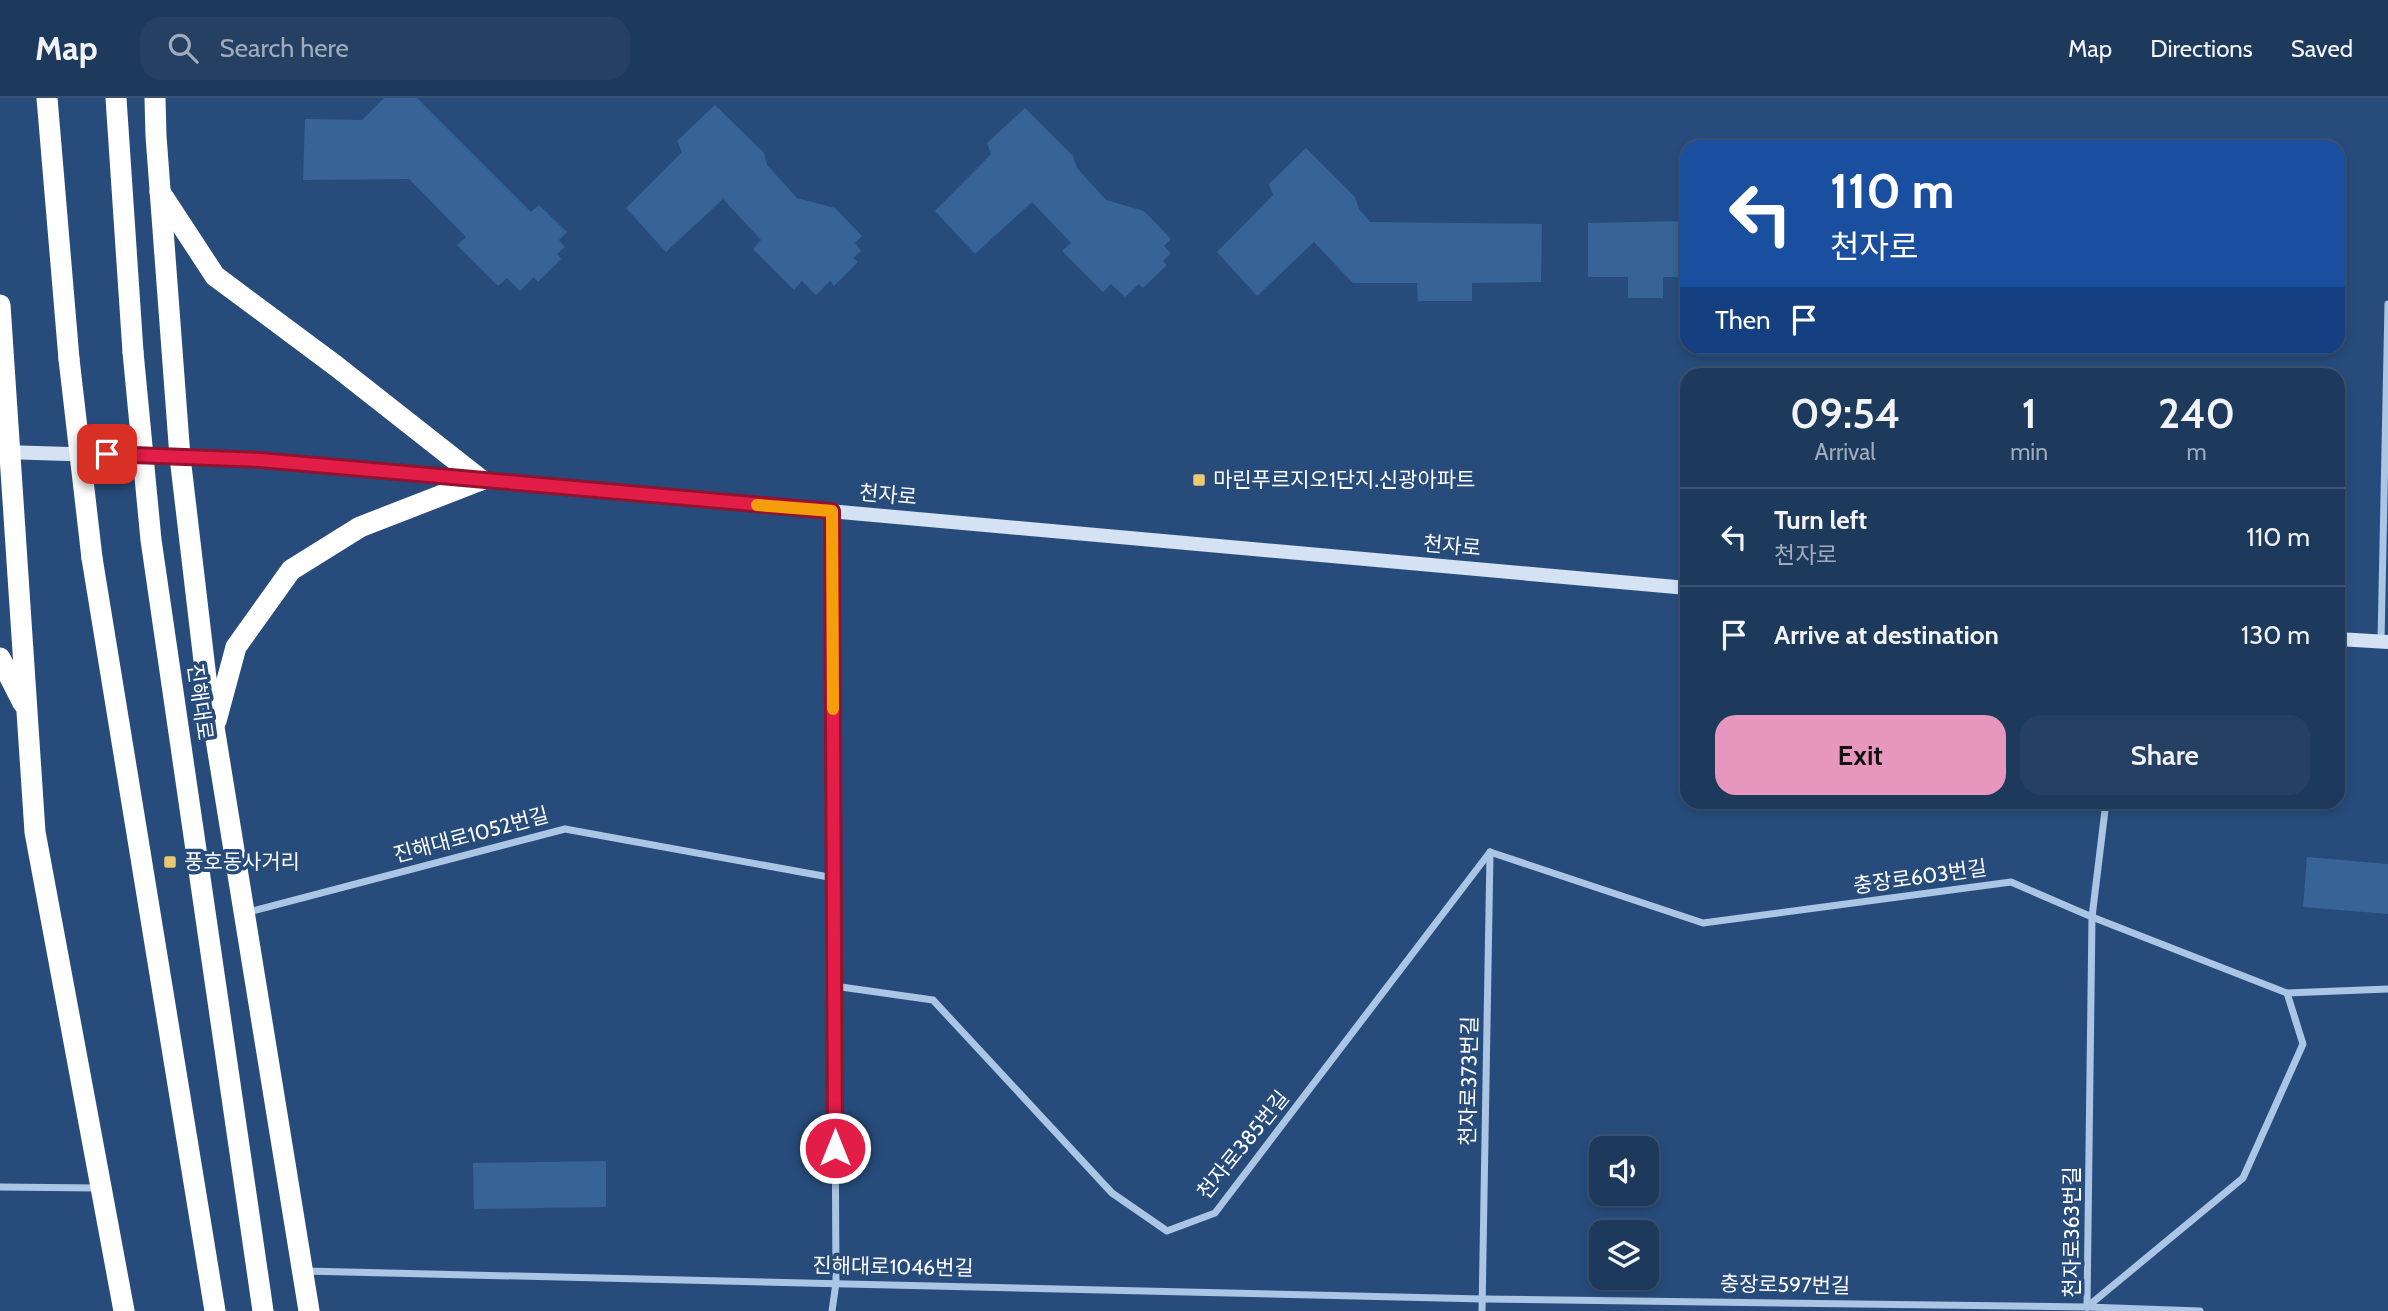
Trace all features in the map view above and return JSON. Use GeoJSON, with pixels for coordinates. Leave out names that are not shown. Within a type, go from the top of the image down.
{"type":"FeatureCollection","features":[{"type":"Feature","properties":{"kind":"highway"},"geometry":{"type":"LineString","coordinates":[[47,98],[69,359],[92,558],[215,1311]]}},
{"type":"Feature","properties":{"kind":"highway","name":"진해대로"},"geometry":{"type":"LineString","coordinates":[[116,98],[133,352],[151,540],[263,1311]]}},
{"type":"Feature","properties":{"kind":"highway"},"geometry":{"type":"LineString","coordinates":[[155,98],[159,190],[180,457],[206,678],[309,1311]]}},
{"type":"Feature","properties":{"kind":"highway"},"geometry":{"type":"LineString","coordinates":[[159,190],[215,276],[337,366],[481,480]]}},
{"type":"Feature","properties":{"kind":"highway"},"geometry":{"type":"LineString","coordinates":[[0,305],[5,452],[35,832],[124,1311]]}},
{"type":"Feature","properties":{"kind":"highway"},"geometry":{"type":"LineString","coordinates":[[214,730],[236,647],[291,570],[360,527],[481,480]]}},
{"type":"Feature","properties":{"kind":"highway"},"geometry":{"type":"LineString","coordinates":[[0,658],[26,711]]}},
{"type":"Feature","properties":{"kind":"main road","name":"천자로"},"geometry":{"type":"LineString","coordinates":[[5,452],[260,460],[1680,587]]}},
{"type":"Feature","properties":{"kind":"main road"},"geometry":{"type":"LineString","coordinates":[[2345,639],[2385,642]]}},
{"type":"Feature","properties":{"kind":"street"},"geometry":{"type":"LineString","coordinates":[[2385,642],[2388,304]]}},
{"type":"Feature","properties":{"kind":"street"},"geometry":{"type":"LineString","coordinates":[[832,511],[835,1283],[832,1311]]}},
{"type":"Feature","properties":{"kind":"street","name":"천자로363번길"},"geometry":{"type":"LineString","coordinates":[[2087,1307],[2092,918],[2105,809]]}},
{"type":"Feature","properties":{"kind":"street","name":"진해대로1052번길"},"geometry":{"type":"LineString","coordinates":[[244,913],[565,829],[834,878]]}},
{"type":"Feature","properties":{"kind":"street","name":"충장로603번길"},"geometry":{"type":"LineString","coordinates":[[1490,852],[1703,923],[2011,882],[2092,918],[2287,993],[2388,989]]}},
{"type":"Feature","properties":{"kind":"street","name":"천자로385번길"},"geometry":{"type":"LineString","coordinates":[[834,986],[933,999],[1112,1193],[1167,1231],[1215,1213],[1490,852]]}},
{"type":"Feature","properties":{"kind":"street","name":"천자로373번길"},"geometry":{"type":"LineString","coordinates":[[1482,1311],[1490,852]]}},
{"type":"Feature","properties":{"kind":"street","name":"천자로363번길"},"geometry":{"type":"LineString","coordinates":[[2087,1307],[2243,1178],[2303,1044],[2287,993]]}},
{"type":"Feature","properties":{"kind":"street"},"geometry":{"type":"LineString","coordinates":[[0,1187],[101,1188]]}},
{"type":"Feature","properties":{"kind":"street","name":"진해대로1046번길"},"geometry":{"type":"LineString","coordinates":[[303,1271],[1483,1299]]}},
{"type":"Feature","properties":{"kind":"street","name":"충장로597번길"},"geometry":{"type":"LineString","coordinates":[[1483,1299],[2087,1307],[2200,1311]]}},
{"type":"Feature","properties":{"kind":"street","name":"충장로597번길"},"geometry":{"type":"LineString","coordinates":[[2076,1311],[2087,1307]]}},
{"type":"Feature","properties":{"kind":"building"},"geometry":{"type":"Polygon","coordinates":[[[384,98],[417,98],[531,212],[539,205],[567,232],[559,240],[565,247],[557,254],[561,259],[538,282],[534,277],[520,291],[507,278],[498,286],[457,245],[466,237],[409,179],[303,180],[305,119],[362,120],[384,98]]]}},
{"type":"Feature","properties":{"kind":"building"},"geometry":{"type":"Polygon","coordinates":[[[715,105],[764,153],[767,165],[797,198],[835,208],[862,236],[855,243],[861,251],[853,258],[858,262],[834,286],[830,281],[816,295],[802,281],[794,290],[753,249],[761,240],[723,199],[666,252],[626,208],[682,152],[677,141],[715,105]]]}},
{"type":"Feature","properties":{"kind":"building"},"geometry":{"type":"Polygon","coordinates":[[[1025,108],[1073,156],[1077,168],[1106,200],[1144,211],[1171,239],[1164,246],[1171,253],[1163,261],[1167,265],[1143,288],[1139,284],[1125,297],[1111,284],[1103,292],[1062,251],[1071,243],[1032,202],[975,254],[935,211],[991,154],[987,143],[1025,108]]]}},
{"type":"Feature","properties":{"kind":"building"},"geometry":{"type":"Polygon","coordinates":[[[1306,148],[1355,197],[1359,209],[1370,222],[1542,224],[1541,282],[1472,283],[1472,301],[1418,301],[1417,283],[1353,283],[1314,242],[1257,296],[1217,252],[1273,195],[1269,184],[1306,148]]]}},
{"type":"Feature","properties":{"kind":"building"},"geometry":{"type":"Polygon","coordinates":[[[1680,221],[1680,277],[1663,277],[1663,298],[1628,298],[1628,277],[1588,277],[1588,223],[1680,221]]]}},
{"type":"Feature","properties":{"kind":"building"},"geometry":{"type":"Polygon","coordinates":[[[2307,857],[2388,864],[2388,914],[2303,907],[2307,857]]]}},
{"type":"Feature","properties":{"kind":"building"},"geometry":{"type":"Polygon","coordinates":[[[606,1161],[606,1207],[474,1209],[473,1163],[606,1161]]]}},
{"type":"Feature","properties":{"kind":"slow traffic"},"geometry":{"type":"LineString","coordinates":[[757,505],[832,511],[833,709]]}},
{"type":"Feature","properties":{"kind":"place","name":"마린푸르지오1단지.신광아파트"},"geometry":{"type":"Point","coordinates":[1199,480]}},
{"type":"Feature","properties":{"kind":"place","name":"풍호동사거리"},"geometry":{"type":"Point","coordinates":[170,862]}},
{"type":"Feature","properties":{"kind":"route"},"geometry":{"type":"LineString","coordinates":[[107,454],[260,460],[832,511],[835,1148]]}}]}
